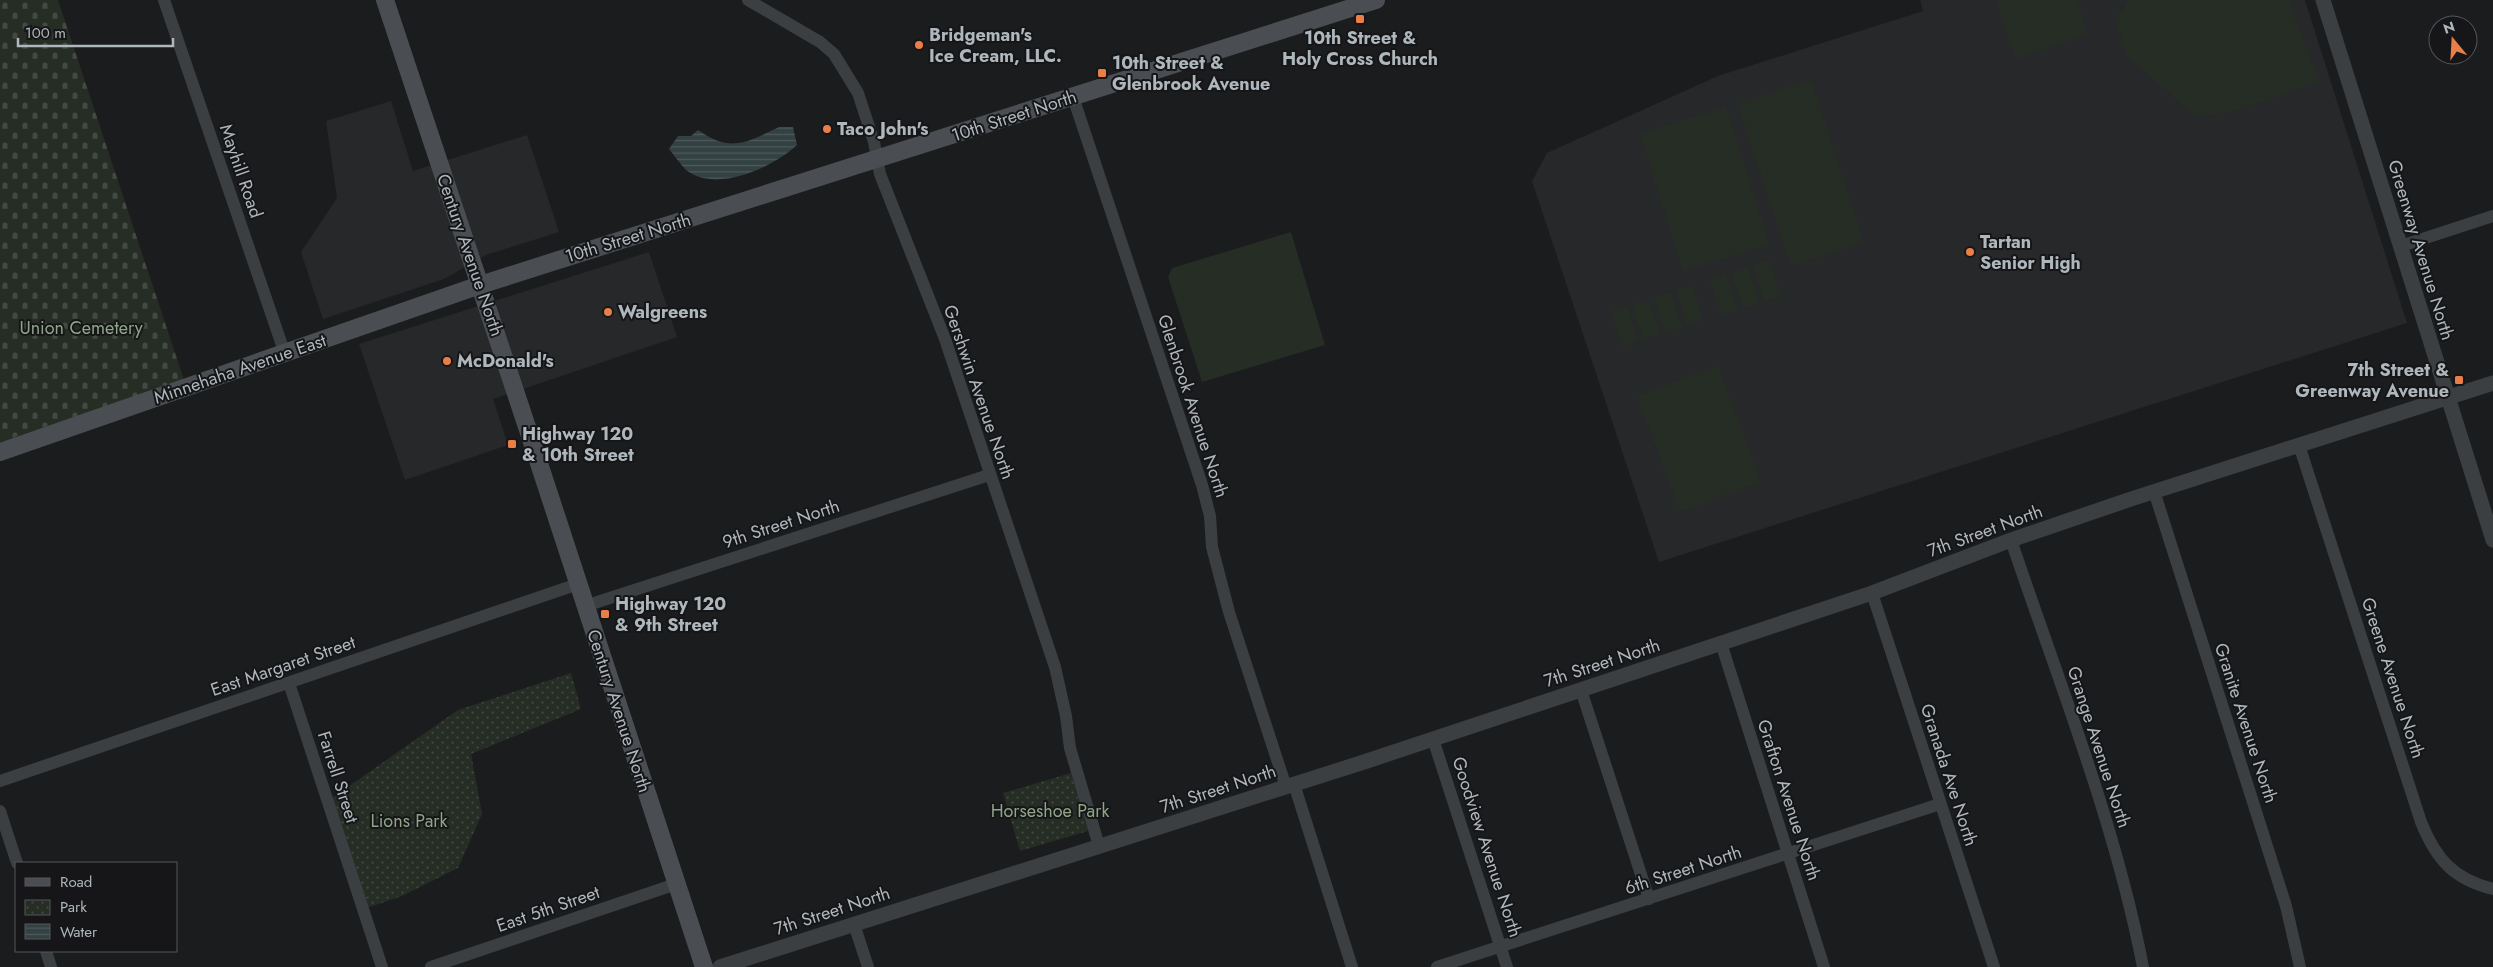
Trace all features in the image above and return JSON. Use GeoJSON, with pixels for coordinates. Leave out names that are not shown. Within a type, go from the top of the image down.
{"type":"FeatureCollection","features":[{"type":"Feature","properties":{"kind":"main road","name":"Century Avenue North"},"geometry":{"type":"LineString","coordinates":[[384,0],[480,285],[704,967]]}},
{"type":"Feature","properties":{"kind":"main road","name":"10th Street North"},"geometry":{"type":"LineString","coordinates":[[480,285],[1376,0]]}},
{"type":"Feature","properties":{"kind":"main road","name":"Minnehaha Avenue East"},"geometry":{"type":"LineString","coordinates":[[0,452],[480,285]]}},
{"type":"Feature","properties":{"kind":"street","name":"Mayhill Road"},"geometry":{"type":"LineString","coordinates":[[164,0],[285,354]]}},
{"type":"Feature","properties":{"kind":"street","name":"Gershwin Avenue North"},"geometry":{"type":"LineString","coordinates":[[748,0],[820,42],[838,58],[858,93],[880,174],[945,339],[989,475],[1055,667],[1066,716],[1070,748],[1100,846]]}},
{"type":"Feature","properties":{"kind":"street","name":"Greenway Avenue North"},"geometry":{"type":"LineString","coordinates":[[2323,0],[2493,540]]}},
{"type":"Feature","properties":{"kind":"street","name":"Glenbrook Avenue North"},"geometry":{"type":"LineString","coordinates":[[1073,97],[1202,485],[1210,516],[1212,547],[1229,612],[1352,967]]}},
{"type":"Feature","properties":{"kind":"street"},"geometry":{"type":"LineString","coordinates":[[2402,246],[2493,216]]}},
{"type":"Feature","properties":{"kind":"street","name":"7th Street North"},"geometry":{"type":"LineString","coordinates":[[720,967],[1290,786],[1582,690],[1872,593],[2011,540],[2154,491],[2493,382]]}},
{"type":"Feature","properties":{"kind":"street","name":"Greene Avenue North"},"geometry":{"type":"LineString","coordinates":[[2299,445],[2421,822],[2431,846],[2444,865],[2473,884],[2493,889]]}},
{"type":"Feature","properties":{"kind":"street","name":"9th Street North"},"geometry":{"type":"LineString","coordinates":[[585,606],[989,475]]}},
{"type":"Feature","properties":{"kind":"street","name":"Granite Avenue North"},"geometry":{"type":"LineString","coordinates":[[2154,491],[2286,906],[2300,967]]}},
{"type":"Feature","properties":{"kind":"street","name":"Grange Avenue North"},"geometry":{"type":"LineString","coordinates":[[2011,540],[2088,768],[2131,906],[2144,967]]}},
{"type":"Feature","properties":{"kind":"street","name":"East Margaret Street"},"geometry":{"type":"LineString","coordinates":[[0,781],[578,584]]}},
{"type":"Feature","properties":{"kind":"street","name":"Granada Ave North"},"geometry":{"type":"LineString","coordinates":[[1872,593],[1994,967]]}},
{"type":"Feature","properties":{"kind":"street","name":"Grafton Avenue North"},"geometry":{"type":"LineString","coordinates":[[1720,643],[1824,967]]}},
{"type":"Feature","properties":{"kind":"street","name":"Farrell Street"},"geometry":{"type":"LineString","coordinates":[[289,683],[382,967]]}},
{"type":"Feature","properties":{"kind":"street"},"geometry":{"type":"LineString","coordinates":[[1582,690],[1649,899]]}},
{"type":"Feature","properties":{"kind":"street","name":"Goodview Avenue North"},"geometry":{"type":"LineString","coordinates":[[1433,739],[1507,967]]}},
{"type":"Feature","properties":{"kind":"street","name":"6th Street North"},"geometry":{"type":"LineString","coordinates":[[1437,967],[1940,804]]}},
{"type":"Feature","properties":{"kind":"street"},"geometry":{"type":"LineString","coordinates":[[0,811],[17,862]]}},
{"type":"Feature","properties":{"kind":"street","name":"East 5th Street"},"geometry":{"type":"LineString","coordinates":[[431,967],[676,884]]}},
{"type":"Feature","properties":{"kind":"street"},"geometry":{"type":"LineString","coordinates":[[854,924],[868,967]]}},
{"type":"Feature","properties":{"kind":"street"},"geometry":{"type":"LineString","coordinates":[[46,952],[51,967]]}},
{"type":"Feature","properties":{"kind":"shaded area","name":"Tartan Senior High"},"geometry":{"type":"Polygon","coordinates":[[[1920,0],[2305,0],[2407,323],[1659,562],[1532,181],[1547,153],[1718,76],[1923,11],[1920,0]]]}},
{"type":"Feature","properties":{"kind":"shaded area"},"geometry":{"type":"Polygon","coordinates":[[[391,101],[413,171],[527,135],[559,232],[486,255],[444,279],[323,319],[301,252],[337,198],[326,121],[391,101]]]}},
{"type":"Feature","properties":{"kind":"shaded area"},"geometry":{"type":"Polygon","coordinates":[[[649,252],[677,337],[493,399],[508,445],[405,480],[359,344],[649,252]]]}},
{"type":"Feature","properties":{"kind":"green space","name":"Union Cemetery"},"geometry":{"type":"Polygon","coordinates":[[[0,0],[58,0],[184,380],[0,442],[0,0]]]}},
{"type":"Feature","properties":{"kind":"green space"},"geometry":{"type":"Polygon","coordinates":[[[1996,0],[2076,0],[2088,34],[2016,59],[1996,0]]]}},
{"type":"Feature","properties":{"kind":"green space"},"geometry":{"type":"Polygon","coordinates":[[[2130,0],[2288,0],[2319,81],[2239,110],[2196,117],[2127,56],[2115,19],[2130,0]]]}},
{"type":"Feature","properties":{"kind":"green space"},"geometry":{"type":"Polygon","coordinates":[[[1811,80],[1864,242],[1791,266],[1738,104],[1811,80]]]}},
{"type":"Feature","properties":{"kind":"green space"},"geometry":{"type":"Polygon","coordinates":[[[1726,107],[1769,244],[1683,271],[1640,134],[1726,107]]]}},
{"type":"Feature","properties":{"kind":"green space"},"geometry":{"type":"Polygon","coordinates":[[[1291,232],[1325,345],[1202,382],[1168,277],[1172,268],[1291,232]]]}},
{"type":"Feature","properties":{"kind":"green space"},"geometry":{"type":"Polygon","coordinates":[[[1769,260],[1781,296],[1764,301],[1753,266],[1769,260]]]}},
{"type":"Feature","properties":{"kind":"green space"},"geometry":{"type":"Polygon","coordinates":[[[1748,267],[1759,303],[1743,308],[1732,273],[1748,267]]]}},
{"type":"Feature","properties":{"kind":"green space"},"geometry":{"type":"Polygon","coordinates":[[[1726,274],[1738,310],[1721,315],[1710,280],[1726,274]]]}},
{"type":"Feature","properties":{"kind":"green space"},"geometry":{"type":"Polygon","coordinates":[[[1692,285],[1703,320],[1687,325],[1676,291],[1692,285]]]}},
{"type":"Feature","properties":{"kind":"green space"},"geometry":{"type":"Polygon","coordinates":[[[1670,292],[1682,327],[1665,333],[1654,298],[1670,292]]]}},
{"type":"Feature","properties":{"kind":"green space"},"geometry":{"type":"Polygon","coordinates":[[[1648,299],[1660,334],[1643,339],[1632,305],[1648,299]]]}},
{"type":"Feature","properties":{"kind":"green space"},"geometry":{"type":"Polygon","coordinates":[[[1627,306],[1638,341],[1622,347],[1611,311],[1627,306]]]}},
{"type":"Feature","properties":{"kind":"green space"},"geometry":{"type":"Polygon","coordinates":[[[1718,366],[1761,482],[1680,512],[1637,396],[1718,366]]]}},
{"type":"Feature","properties":{"kind":"green space","name":"Lions Park"},"geometry":{"type":"Polygon","coordinates":[[[571,673],[581,709],[471,754],[482,814],[458,868],[402,896],[367,908],[332,798],[458,710],[571,673]]]}},
{"type":"Feature","properties":{"kind":"green space","name":"Horseshoe Park"},"geometry":{"type":"Polygon","coordinates":[[[1071,773],[1088,831],[1020,851],[1003,793],[1071,773]]]}},
{"type":"Feature","properties":{"kind":"water"},"geometry":{"type":"Polygon","coordinates":[[[779,127],[793,127],[797,145],[774,162],[744,175],[713,179],[699,177],[686,170],[669,149],[678,136],[691,136],[698,130],[720,141],[738,143],[748,141],[779,127]]]}},
{"type":"Feature","properties":{"kind":"place","name":"10th Street & Holy Cross Church"},"geometry":{"type":"Point","coordinates":[1360,19]}},
{"type":"Feature","properties":{"kind":"place","name":"Bridgeman's Ice Cream, LLC."},"geometry":{"type":"Point","coordinates":[919,45]}},
{"type":"Feature","properties":{"kind":"place","name":"10th Street & Glenbrook Avenue"},"geometry":{"type":"Point","coordinates":[1102,73]}},
{"type":"Feature","properties":{"kind":"place","name":"Taco John's"},"geometry":{"type":"Point","coordinates":[827,129]}},
{"type":"Feature","properties":{"kind":"place","name":"Tartan Senior High"},"geometry":{"type":"Point","coordinates":[1970,252]}},
{"type":"Feature","properties":{"kind":"place","name":"Walgreens"},"geometry":{"type":"Point","coordinates":[608,312]}},
{"type":"Feature","properties":{"kind":"place","name":"McDonald's"},"geometry":{"type":"Point","coordinates":[447,361]}},
{"type":"Feature","properties":{"kind":"place","name":"7th Street & Greenway Avenue"},"geometry":{"type":"Point","coordinates":[2459,380]}},
{"type":"Feature","properties":{"kind":"place","name":"Highway 120 & 10th Street"},"geometry":{"type":"Point","coordinates":[512,444]}},
{"type":"Feature","properties":{"kind":"place","name":"Highway 120 & 9th Street"},"geometry":{"type":"Point","coordinates":[605,614]}}]}
